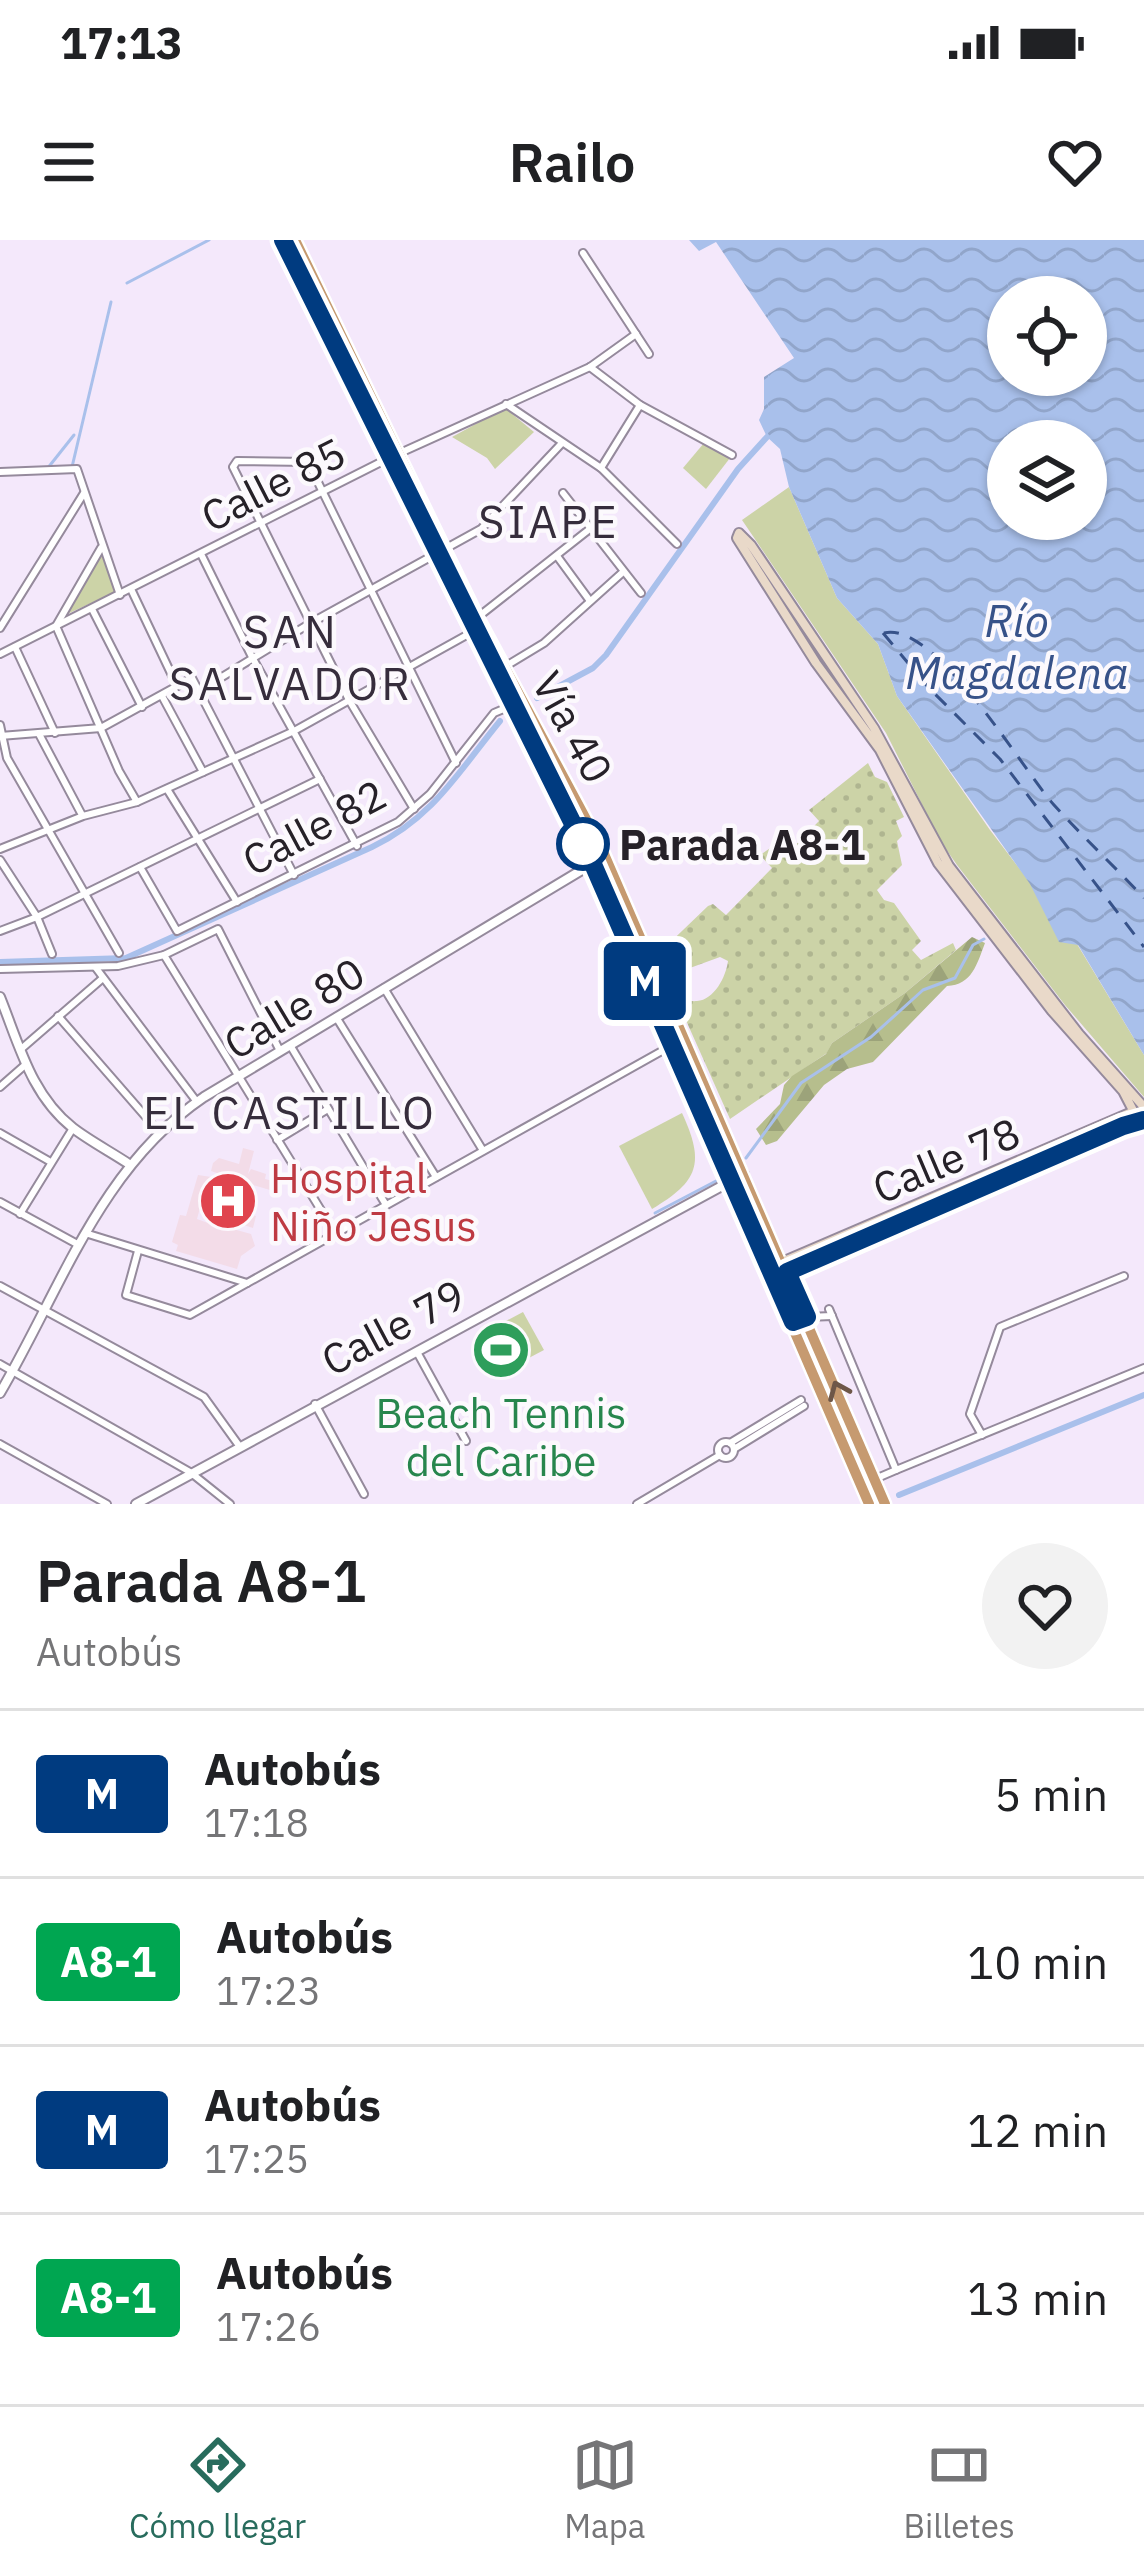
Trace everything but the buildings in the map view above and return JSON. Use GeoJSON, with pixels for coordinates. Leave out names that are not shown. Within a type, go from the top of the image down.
{"type":"FeatureCollection","features":[{"type":"Feature","properties":{"kind":"highway","name":"Vía 40"},"geometry":{"type":"LineString","coordinates":[[283,240],[394,456]]}},
{"type":"Feature","properties":{"kind":"highway","name":"Vía 40"},"geometry":{"type":"LineString","coordinates":[[295,240],[513,705],[599,859]]}},
{"type":"Feature","properties":{"kind":"highway","name":"Vía 40"},"geometry":{"type":"LineString","coordinates":[[476,624],[599,859],[738,1178],[869,1504]]}},
{"type":"Feature","properties":{"kind":"highway","name":"Vía 40"},"geometry":{"type":"LineString","coordinates":[[641,956],[673,1045],[810,1317],[885,1504]]}},
{"type":"Feature","properties":{"kind":"highway"},"geometry":{"type":"LineString","coordinates":[[793,1322],[810,1317]]}},
{"type":"Feature","properties":{"kind":"highway"},"geometry":{"type":"LineString","coordinates":[[854,1468],[868,1463]]}},
{"type":"Feature","properties":{"kind":"main road"},"geometry":{"type":"LineString","coordinates":[[1138,1119],[1079,1034],[949,866],[879,735],[739,533],[737,538],[816,663],[880,750],[938,863],[1041,997],[1127,1097],[1138,1119]]}},
{"type":"Feature","properties":{"kind":"main road"},"geometry":{"type":"LineString","coordinates":[[816,663],[835,678],[869,729],[879,735]]}},
{"type":"Feature","properties":{"kind":"main road","name":"Calle 78"},"geometry":{"type":"LineString","coordinates":[[784,1267],[1138,1119]]}},
{"type":"Feature","properties":{"kind":"street"},"geometry":{"type":"LineString","coordinates":[[584,253],[650,354]]}},
{"type":"Feature","properties":{"kind":"street","name":"Calle 85"},"geometry":{"type":"LineString","coordinates":[[0,654],[394,456],[590,368],[636,334]]}},
{"type":"Feature","properties":{"kind":"street"},"geometry":{"type":"LineString","coordinates":[[590,368],[640,405],[732,455]]}},
{"type":"Feature","properties":{"kind":"street"},"geometry":{"type":"LineString","coordinates":[[506,404],[601,468],[677,544]]}},
{"type":"Feature","properties":{"kind":"street"},"geometry":{"type":"LineString","coordinates":[[601,468],[640,405]]}},
{"type":"Feature","properties":{"kind":"street"},"geometry":{"type":"LineString","coordinates":[[200,691],[252,656],[481,529],[562,443]]}},
{"type":"Feature","properties":{"kind":"street"},"geometry":{"type":"LineString","coordinates":[[414,809],[309,624],[233,467],[237,461],[306,461],[456,763]]}},
{"type":"Feature","properties":{"kind":"street"},"geometry":{"type":"LineString","coordinates":[[0,472],[76,469],[120,595]]}},
{"type":"Feature","properties":{"kind":"street"},"geometry":{"type":"LineString","coordinates":[[563,493],[640,593]]}},
{"type":"Feature","properties":{"kind":"street"},"geometry":{"type":"LineString","coordinates":[[0,628],[84,494]]}},
{"type":"Feature","properties":{"kind":"street"},"geometry":{"type":"LineString","coordinates":[[0,849],[83,816],[137,802],[294,731],[476,624],[592,529]]}},
{"type":"Feature","properties":{"kind":"street"},"geometry":{"type":"LineString","coordinates":[[101,548],[56,626],[137,802]]}},
{"type":"Feature","properties":{"kind":"street"},"geometry":{"type":"LineString","coordinates":[[201,554],[357,845]]}},
{"type":"Feature","properties":{"kind":"street"},"geometry":{"type":"LineString","coordinates":[[557,556],[590,601]]}},
{"type":"Feature","properties":{"kind":"street"},"geometry":{"type":"LineString","coordinates":[[503,668],[544,643],[623,572]]}},
{"type":"Feature","properties":{"kind":"street"},"geometry":{"type":"LineString","coordinates":[[131,589],[177,686]]}},
{"type":"Feature","properties":{"kind":"street"},"geometry":{"type":"LineString","coordinates":[[92,608],[142,708]]}},
{"type":"Feature","properties":{"kind":"street"},"geometry":{"type":"LineString","coordinates":[[15,647],[55,733]]}},
{"type":"Feature","properties":{"kind":"street"},"geometry":{"type":"LineString","coordinates":[[2,736],[101,728],[192,678],[294,875]]}},
{"type":"Feature","properties":{"kind":"street"},"geometry":{"type":"LineString","coordinates":[[162,696],[203,772]]}},
{"type":"Feature","properties":{"kind":"street","name":"Calle 82"},"geometry":{"type":"LineString","coordinates":[[140,867],[177,931],[357,845],[414,809],[494,713],[513,705]]}},
{"type":"Feature","properties":{"kind":"street"},"geometry":{"type":"LineString","coordinates":[[0,724],[7,758],[119,953]]}},
{"type":"Feature","properties":{"kind":"street"},"geometry":{"type":"LineString","coordinates":[[39,734],[83,816]]}},
{"type":"Feature","properties":{"kind":"street"},"geometry":{"type":"LineString","coordinates":[[0,931],[320,779]]}},
{"type":"Feature","properties":{"kind":"street"},"geometry":{"type":"LineString","coordinates":[[167,789],[237,902]]}},
{"type":"Feature","properties":{"kind":"street","name":"Calle 80"},"geometry":{"type":"LineString","coordinates":[[0,1394],[86,1233],[129,1164],[159,1132],[197,1102],[599,859]]}},
{"type":"Feature","properties":{"kind":"street"},"geometry":{"type":"LineString","coordinates":[[0,860],[37,917],[52,954]]}},
{"type":"Feature","properties":{"kind":"street","name":"Calle 82"},"geometry":{"type":"LineString","coordinates":[[0,970],[96,968],[164,955],[215,928],[221,931],[280,1051]]}},
{"type":"Feature","properties":{"kind":"street"},"geometry":{"type":"LineString","coordinates":[[164,955],[335,1233]]}},
{"type":"Feature","properties":{"kind":"street"},"geometry":{"type":"LineString","coordinates":[[96,968],[197,1102]]}},
{"type":"Feature","properties":{"kind":"street"},"geometry":{"type":"LineString","coordinates":[[20,1050],[103,978]]}},
{"type":"Feature","properties":{"kind":"street"},"geometry":{"type":"LineString","coordinates":[[384,988],[483,1151]]}},
{"type":"Feature","properties":{"kind":"street"},"geometry":{"type":"LineString","coordinates":[[1,1002],[25,1065],[53,1109],[73,1128],[129,1164]]}},
{"type":"Feature","properties":{"kind":"street"},"geometry":{"type":"LineString","coordinates":[[58,1016],[159,1132]]}},
{"type":"Feature","properties":{"kind":"street"},"geometry":{"type":"LineString","coordinates":[[337,1017],[436,1177]]}},
{"type":"Feature","properties":{"kind":"street"},"geometry":{"type":"LineString","coordinates":[[290,1045],[386,1205]]}},
{"type":"Feature","properties":{"kind":"street"},"geometry":{"type":"LineString","coordinates":[[138,1251],[125,1293],[185,1315],[673,1045]]}},
{"type":"Feature","properties":{"kind":"street"},"geometry":{"type":"LineString","coordinates":[[0,1087],[25,1065]]}},
{"type":"Feature","properties":{"kind":"street"},"geometry":{"type":"LineString","coordinates":[[278,1141],[328,1109]]}},
{"type":"Feature","properties":{"kind":"street"},"geometry":{"type":"LineString","coordinates":[[20,1214],[73,1128]]}},
{"type":"Feature","properties":{"kind":"street"},"geometry":{"type":"LineString","coordinates":[[0,1133],[50,1162]]}},
{"type":"Feature","properties":{"kind":"street","name":"Calle 79"},"geometry":{"type":"LineString","coordinates":[[136,1504],[738,1178]]}},
{"type":"Feature","properties":{"kind":"street"},"geometry":{"type":"LineString","coordinates":[[0,1202],[79,1245]]}},
{"type":"Feature","properties":{"kind":"street"},"geometry":{"type":"LineString","coordinates":[[86,1233],[248,1283]]}},
{"type":"Feature","properties":{"kind":"street"},"geometry":{"type":"LineString","coordinates":[[982,1435],[970,1414],[1000,1327],[1124,1276]]}},
{"type":"Feature","properties":{"kind":"street"},"geometry":{"type":"LineString","coordinates":[[0,1286],[204,1397],[240,1447]]}},
{"type":"Feature","properties":{"kind":"street"},"geometry":{"type":"LineString","coordinates":[[810,1317],[830,1312],[896,1470]]}},
{"type":"Feature","properties":{"kind":"street"},"geometry":{"type":"LineString","coordinates":[[416,1349],[466,1441]]}},
{"type":"Feature","properties":{"kind":"street"},"geometry":{"type":"LineString","coordinates":[[0,1364],[190,1472],[230,1504]]}},
{"type":"Feature","properties":{"kind":"street"},"geometry":{"type":"LineString","coordinates":[[878,1478],[1144,1369]]}},
{"type":"Feature","properties":{"kind":"street"},"geometry":{"type":"LineString","coordinates":[[637,1504],[720,1455],[721,1444],[732,1446],[803,1403]]}},
{"type":"Feature","properties":{"kind":"street"},"geometry":{"type":"LineString","coordinates":[[315,1404],[364,1494]]}},
{"type":"Feature","properties":{"kind":"street"},"geometry":{"type":"LineString","coordinates":[[0,1444],[107,1504]]}},
{"type":"Feature","properties":{"kind":"shaded area","name":"Hospital Niño Jesus"},"geometry":{"type":"Polygon","coordinates":[[[243,1148],[254,1151],[248,1174],[251,1169],[273,1181],[270,1190],[246,1183],[237,1213],[256,1216],[253,1228],[235,1222],[233,1229],[251,1234],[255,1246],[241,1256],[237,1269],[176,1251],[178,1245],[172,1242],[180,1215],[186,1216],[198,1175],[218,1178],[217,1184],[207,1182],[197,1219],[208,1223],[226,1176],[211,1171],[213,1163],[219,1158],[239,1164],[243,1148]]]}},
{"type":"Feature","properties":{"kind":"green space"},"geometry":{"type":"Polygon","coordinates":[[[505,408],[534,432],[495,469],[487,458],[452,437],[505,408]]]}},
{"type":"Feature","properties":{"kind":"green space"},"geometry":{"type":"Polygon","coordinates":[[[704,443],[730,458],[706,489],[683,468],[704,443]]]}},
{"type":"Feature","properties":{"kind":"green space"},"geometry":{"type":"Polygon","coordinates":[[[789,487],[837,598],[878,644],[897,696],[1077,944],[1144,1055],[1144,1097],[1065,1005],[957,865],[886,733],[742,520],[789,487]]]}},
{"type":"Feature","properties":{"kind":"green space"},"geometry":{"type":"Polygon","coordinates":[[[101,553],[115,592],[63,616],[101,553]]]}},
{"type":"Feature","properties":{"kind":"green space"},"geometry":{"type":"Polygon","coordinates":[[[868,763],[875,777],[887,782],[904,817],[896,821],[902,836],[897,841],[902,865],[877,890],[884,900],[894,903],[921,941],[912,950],[921,960],[953,943],[956,950],[905,993],[832,1043],[827,1053],[730,1119],[676,998],[709,997],[728,961],[720,957],[679,972],[681,981],[671,987],[657,955],[708,906],[713,904],[726,915],[772,868],[760,855],[776,844],[788,853],[819,821],[809,810],[868,763]]]}},
{"type":"Feature","properties":{"kind":"green space"},"geometry":{"type":"Polygon","coordinates":[[[972,937],[985,943],[968,977],[947,986],[873,1062],[847,1069],[824,1085],[777,1141],[766,1145],[756,1129],[780,1104],[784,1085],[792,1076],[972,937]]]}},
{"type":"Feature","properties":{"kind":"green space"},"geometry":{"type":"Polygon","coordinates":[[[682,1113],[694,1145],[693,1169],[680,1189],[652,1209],[619,1146],[682,1113]]]}},
{"type":"Feature","properties":{"kind":"green space"},"geometry":{"type":"Polygon","coordinates":[[[523,1312],[544,1350],[525,1360],[504,1322],[523,1312]]]}},
{"type":"Feature","properties":{"kind":"water","name":"Río Magdalena"},"geometry":{"type":"Polygon","coordinates":[[[689,240],[1144,240],[1144,1055],[1078,945],[1059,942],[1030,884],[897,696],[878,644],[837,598],[789,487],[780,449],[759,420],[764,409],[764,377],[794,358],[716,242],[699,251],[689,240]]]}},
{"type":"Feature","properties":{"kind":"waterway"},"geometry":{"type":"LineString","coordinates":[[127,283],[209,240]]}},
{"type":"Feature","properties":{"kind":"waterway"},"geometry":{"type":"LineString","coordinates":[[72,467],[111,302]]}},
{"type":"Feature","properties":{"kind":"waterway"},"geometry":{"type":"LineString","coordinates":[[47,469],[74,435]]}},
{"type":"Feature","properties":{"kind":"waterway"},"geometry":{"type":"LineString","coordinates":[[537,698],[593,668],[606,655],[738,469],[767,437]]}},
{"type":"Feature","properties":{"kind":"waterway"},"geometry":{"type":"LineString","coordinates":[[0,962],[126,958],[372,847],[428,808],[500,721]]}},
{"type":"Feature","properties":{"kind":"waterway"},"geometry":{"type":"LineString","coordinates":[[746,1158],[801,1083],[871,1037],[923,990],[955,978],[973,945],[984,939]]}},
{"type":"Feature","properties":{"kind":"waterway"},"geometry":{"type":"LineString","coordinates":[[655,1213],[716,1181]]}},
{"type":"Feature","properties":{"kind":"waterway"},"geometry":{"type":"LineString","coordinates":[[899,1495],[1144,1395]]}},
{"type":"Feature","properties":{"kind":"ferry route"},"geometry":{"type":"LineString","coordinates":[[883,633],[928,687],[1000,759],[1144,947]]}},
{"type":"Feature","properties":{"kind":"ferry route"},"geometry":{"type":"LineString","coordinates":[[884,633],[905,635],[952,672],[1054,805],[1144,898]]}},
{"type":"Feature","properties":{"kind":"bus line","name":"M"},"geometry":{"type":"LineString","coordinates":[[283,240],[592,862],[793,1322],[807,1317],[787,1272],[1144,1120]]}},
{"type":"Feature","properties":{"kind":"place","name":"Parada A8-1"},"geometry":{"type":"Point","coordinates":[583,844]}},
{"type":"Feature","properties":{"kind":"place","name":"Hospital Niño Jesus"},"geometry":{"type":"Point","coordinates":[228,1201]}},
{"type":"Feature","properties":{"kind":"place","name":"Beach Tennis del Caribe"},"geometry":{"type":"Point","coordinates":[501,1350]}},
{"type":"Feature","properties":{"kind":"district","name":"SIAPE"},"geometry":{"type":"Point","coordinates":[549,521]}},
{"type":"Feature","properties":{"kind":"district","name":"SAN SALVADOR"},"geometry":{"type":"Point","coordinates":[291,657]}},
{"type":"Feature","properties":{"kind":"district","name":"EL CASTILLO"},"geometry":{"type":"Point","coordinates":[290,1112]}}]}
